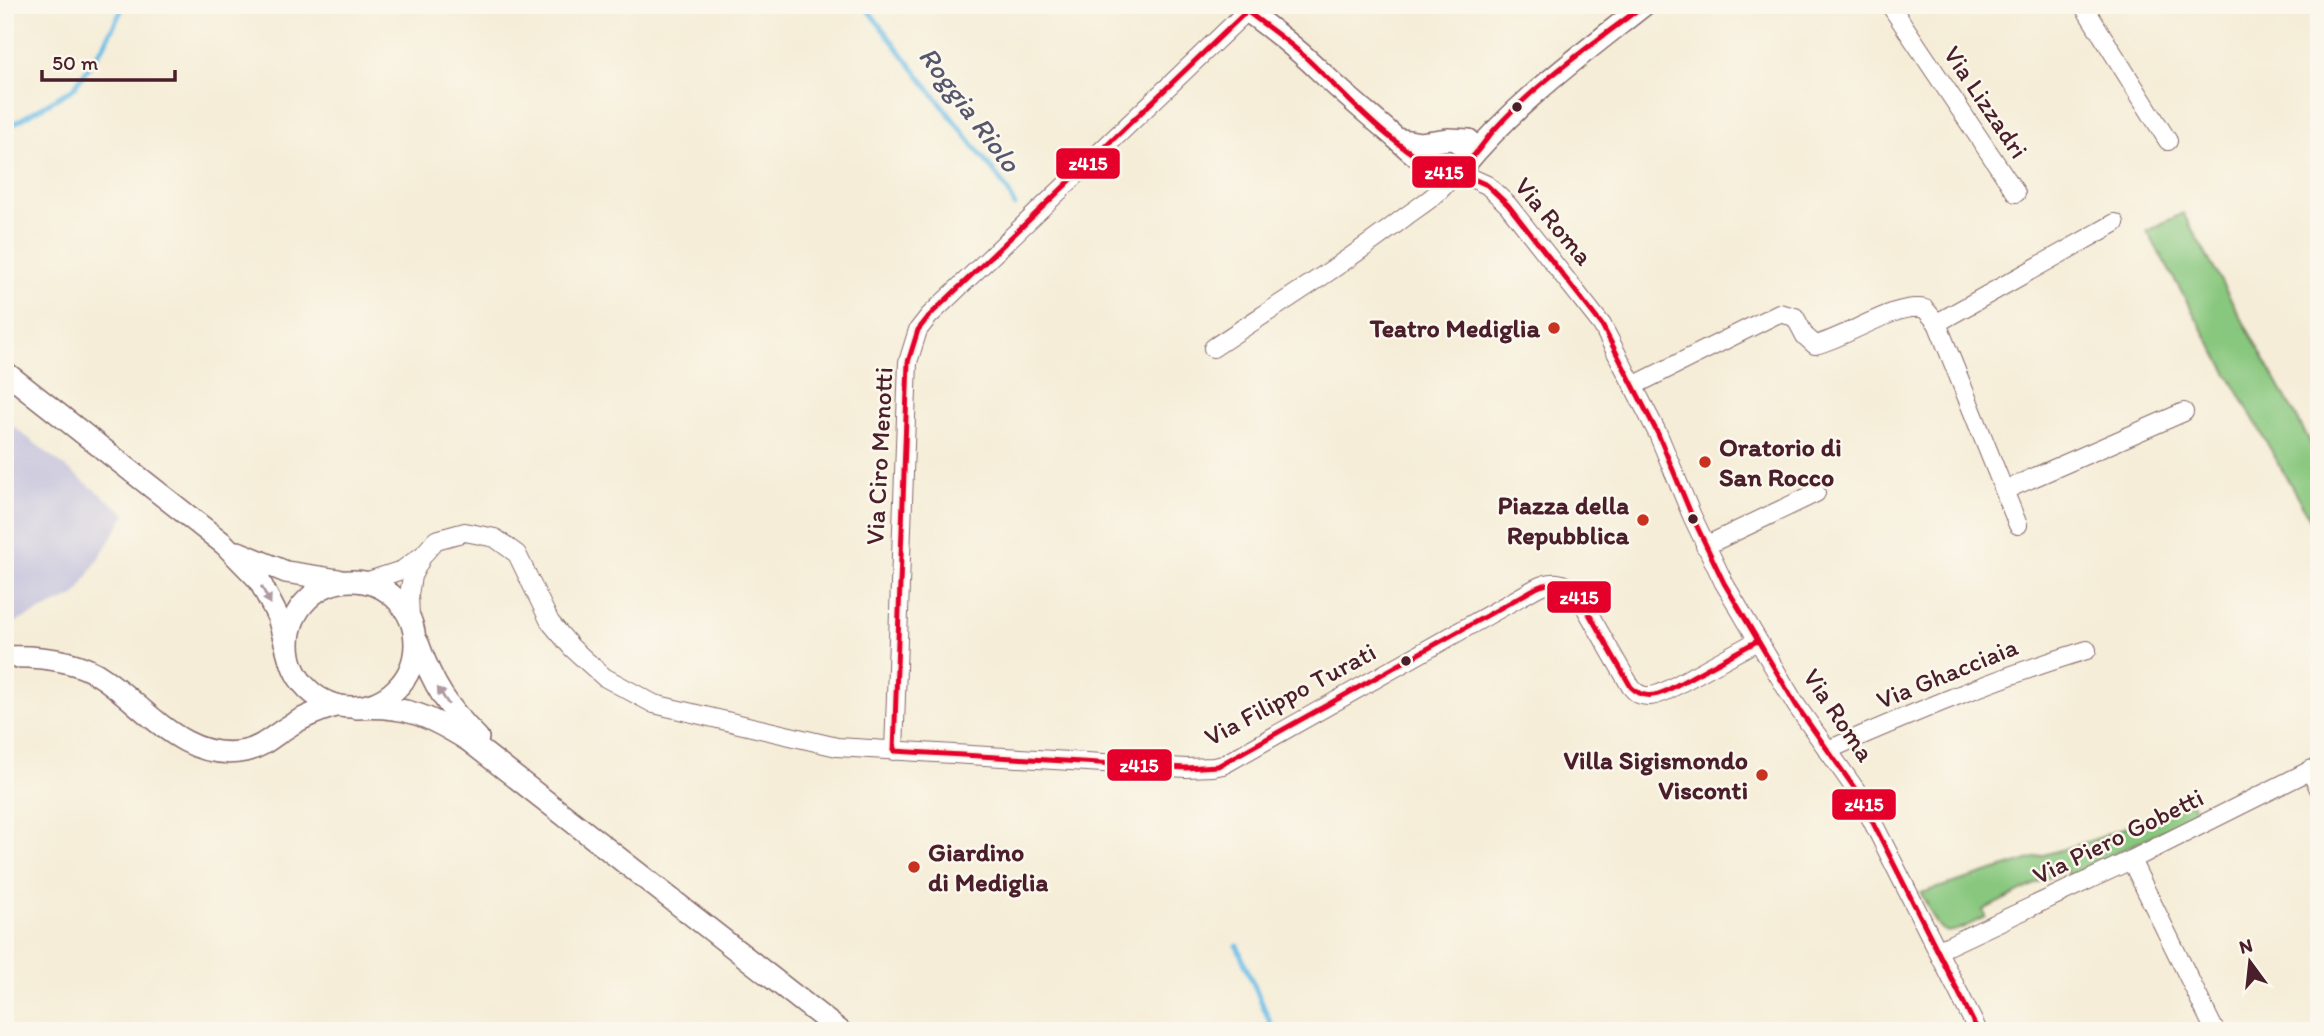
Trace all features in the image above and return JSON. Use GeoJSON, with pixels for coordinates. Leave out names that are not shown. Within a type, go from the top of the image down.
{"type":"FeatureCollection","features":[{"type":"Feature","properties":{"kind":"street"},"geometry":{"type":"LineString","coordinates":[[1213,348],[1382,235],[1437,193],[1447,184],[1454,171],[1496,128],[1548,81],[1644,5]]}},
{"type":"Feature","properties":{"kind":"street","name":"Via Lizzadri"},"geometry":{"type":"LineString","coordinates":[[1891,5],[2015,192]]}},
{"type":"Feature","properties":{"kind":"street"},"geometry":{"type":"LineString","coordinates":[[2082,5],[2168,141]]}},
{"type":"Feature","properties":{"kind":"street","name":"Via Roma"},"geometry":{"type":"LineString","coordinates":[[1243,8],[1300,53],[1360,110],[1417,158],[1487,185],[1525,224],[1602,325],[1662,442],[1705,546],[1796,705],[1861,800],[1978,1031]]}},
{"type":"Feature","properties":{"kind":"street","name":"Via Ciro Menotti"},"geometry":{"type":"LineString","coordinates":[[894,751],[908,362],[918,330],[929,316],[1243,8]]}},
{"type":"Feature","properties":{"kind":"street"},"geometry":{"type":"LineString","coordinates":[[1397,139],[1421,143],[1472,139],[1496,128]]}},
{"type":"Feature","properties":{"kind":"street"},"geometry":{"type":"LineString","coordinates":[[1449,140],[1461,143],[1466,150],[1467,159],[1454,171],[1434,164],[1436,146],[1449,140]]}},
{"type":"Feature","properties":{"kind":"street"},"geometry":{"type":"LineString","coordinates":[[1937,323],[2115,223]]}},
{"type":"Feature","properties":{"kind":"street"},"geometry":{"type":"LineString","coordinates":[[1635,385],[1779,313],[1795,317],[1805,336],[1815,345],[1829,342],[1905,307],[1925,309],[1937,323],[2018,525]]}},
{"type":"Feature","properties":{"kind":"street"},"geometry":{"type":"LineString","coordinates":[[5,372],[224,544],[258,580],[278,617],[299,681],[309,692],[345,707],[384,706],[408,710],[439,722],[469,741],[840,1031]]}},
{"type":"Feature","properties":{"kind":"street"},"geometry":{"type":"LineString","coordinates":[[2005,490],[2184,412]]}},
{"type":"Feature","properties":{"kind":"street"},"geometry":{"type":"LineString","coordinates":[[1705,546],[1816,493]]}},
{"type":"Feature","properties":{"kind":"street","name":"Via Filippo Turati"},"geometry":{"type":"LineString","coordinates":[[365,582],[402,570],[423,555],[436,540],[465,532],[495,538],[517,554],[550,622],[572,648],[604,677],[654,704],[837,747],[1185,768],[1218,766],[1536,587],[1553,582],[1564,583],[1577,593],[1631,687],[1642,696],[1666,691],[1757,641]]}},
{"type":"Feature","properties":{"kind":"street"},"geometry":{"type":"LineString","coordinates":[[224,544],[286,572],[365,582],[384,589],[399,602],[412,623],[427,669],[442,699],[522,782]]}},
{"type":"Feature","properties":{"kind":"street"},"geometry":{"type":"LineString","coordinates":[[5,657],[27,656],[53,660],[90,672],[102,677],[186,743],[216,752],[245,751],[268,742],[311,713],[374,704],[391,695],[404,681],[416,646],[409,595],[412,576],[423,555]]}},
{"type":"Feature","properties":{"kind":"street"},"geometry":{"type":"LineString","coordinates":[[289,657],[288,636],[294,617],[306,599],[323,587],[343,581]]}},
{"type":"Feature","properties":{"kind":"street","name":"Via Ghacciaia"},"geometry":{"type":"LineString","coordinates":[[1828,750],[1942,700],[2087,650]]}},
{"type":"Feature","properties":{"kind":"street"},"geometry":{"type":"LineString","coordinates":[[288,727],[297,705],[299,681]]}},
{"type":"Feature","properties":{"kind":"street"},"geometry":{"type":"LineString","coordinates":[[2314,768],[2319,789]]}},
{"type":"Feature","properties":{"kind":"street","name":"Via Piero Gobetti"},"geometry":{"type":"LineString","coordinates":[[1939,950],[2132,860],[2314,768]]}},
{"type":"Feature","properties":{"kind":"street"},"geometry":{"type":"LineString","coordinates":[[2132,860],[2215,1031]]}},
{"type":"Feature","properties":{"kind":"shaded area"},"geometry":{"type":"Polygon","coordinates":[[[5,420],[126,514],[76,595],[5,627],[5,420]]]}},
{"type":"Feature","properties":{"kind":"green space"},"geometry":{"type":"Polygon","coordinates":[[[2183,213],[2319,458],[2319,535],[2147,231],[2183,213]]]}},
{"type":"Feature","properties":{"kind":"green space"},"geometry":{"type":"Polygon","coordinates":[[[2191,801],[2195,815],[2069,876],[2065,869],[1983,910],[1985,917],[1958,929],[1944,931],[1934,919],[1921,893],[2096,839],[2191,801]]]}},
{"type":"Feature","properties":{"kind":"waterway","name":"Roggia Riolo"},"geometry":{"type":"LineString","coordinates":[[5,129],[74,88],[104,45],[124,5]]}},
{"type":"Feature","properties":{"kind":"waterway","name":"Roggia Riolo"},"geometry":{"type":"LineString","coordinates":[[864,5],[998,177],[1015,206]]}},
{"type":"Feature","properties":{"kind":"waterway","name":"Roggia Riolo"},"geometry":{"type":"LineString","coordinates":[[1237,946],[1274,1031]]}},
{"type":"Feature","properties":{"kind":"transit line","name":"z415"},"geometry":{"type":"LineString","coordinates":[[1239,5],[1303,55],[1389,136],[1408,151],[1448,174],[1468,162],[1511,112],[1547,80],[1644,5]]}},
{"type":"Feature","properties":{"kind":"transit line","name":"z415"},"geometry":{"type":"LineString","coordinates":[[894,751],[908,362],[918,330],[929,316],[1247,11]]}},
{"type":"Feature","properties":{"kind":"transit line","name":"z415"},"geometry":{"type":"LineString","coordinates":[[1458,172],[1487,185],[1508,205],[1602,325],[1658,434],[1692,516],[1724,583],[1796,705],[1858,793],[1978,1031]]}},
{"type":"Feature","properties":{"kind":"transit line","name":"z415"},"geometry":{"type":"LineString","coordinates":[[894,751],[1186,768],[1218,766],[1547,584],[1562,585],[1577,593],[1631,687],[1643,695],[1666,691],[1757,641]]}},
{"type":"Feature","properties":{"kind":"place","name":"Teatro Mediglia"},"geometry":{"type":"Point","coordinates":[1554,328]}},
{"type":"Feature","properties":{"kind":"place","name":"Oratorio di San Rocco"},"geometry":{"type":"Point","coordinates":[1705,462]}},
{"type":"Feature","properties":{"kind":"place","name":"Piazza della Repubblica"},"geometry":{"type":"Point","coordinates":[1643,520]}},
{"type":"Feature","properties":{"kind":"place","name":"Villa Sigismondo Visconti"},"geometry":{"type":"Point","coordinates":[1762,775]}},
{"type":"Feature","properties":{"kind":"place","name":"Giardino di Mediglia"},"geometry":{"type":"Point","coordinates":[914,867]}}]}
